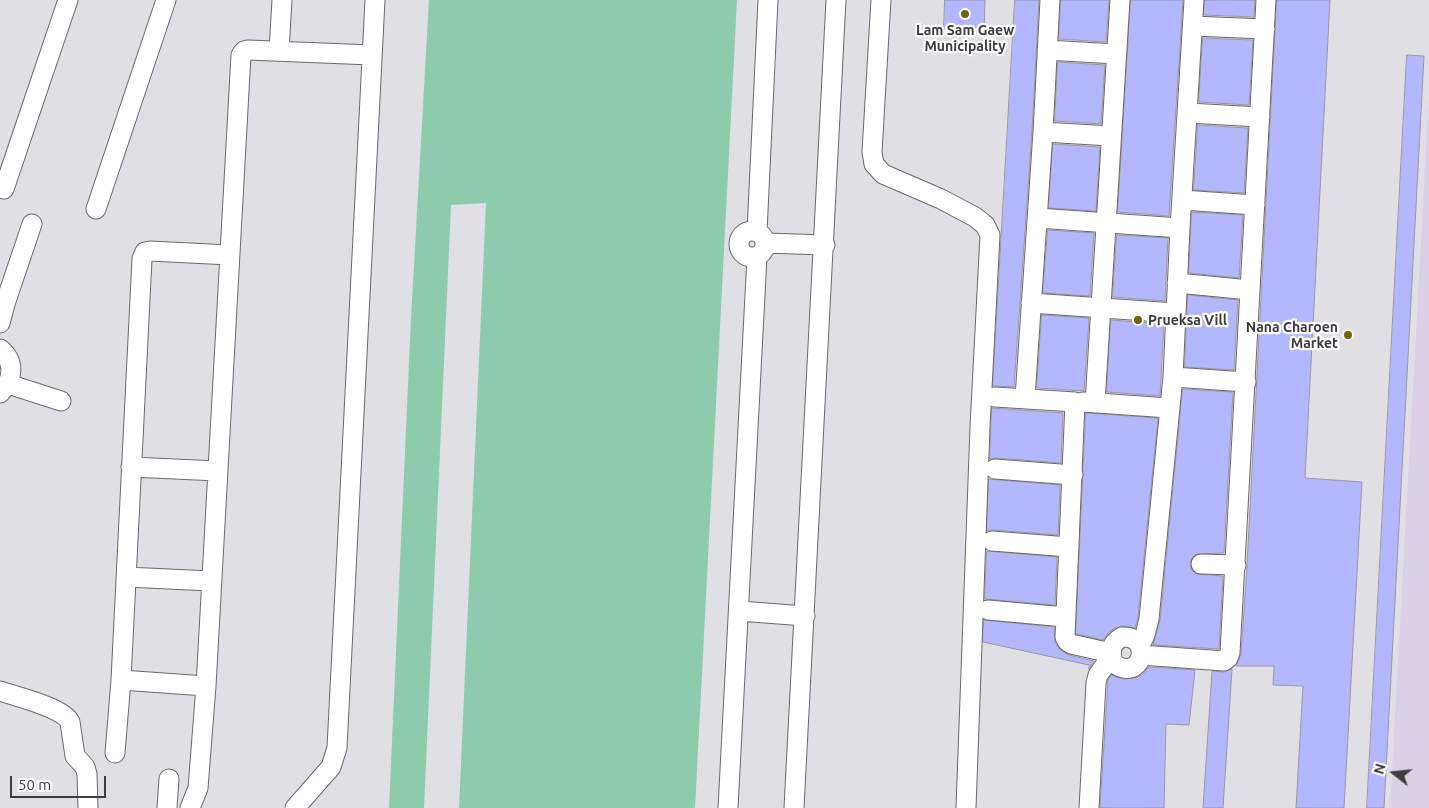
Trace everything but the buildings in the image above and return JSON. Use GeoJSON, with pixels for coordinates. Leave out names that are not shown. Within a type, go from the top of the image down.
{"type":"FeatureCollection","features":[{"type":"Feature","properties":{"kind":"street"},"geometry":{"type":"LineString","coordinates":[[4,189],[68,0]]}},
{"type":"Feature","properties":{"kind":"street"},"geometry":{"type":"LineString","coordinates":[[96,209],[166,0]]}},
{"type":"Feature","properties":{"kind":"street"},"geometry":{"type":"LineString","coordinates":[[279,51],[282,0]]}},
{"type":"Feature","properties":{"kind":"street"},"geometry":{"type":"LineString","coordinates":[[295,808],[331,768],[337,748],[375,0]]}},
{"type":"Feature","properties":{"kind":"street"},"geometry":{"type":"LineString","coordinates":[[728,808],[760,244],[768,0]]}},
{"type":"Feature","properties":{"kind":"street"},"geometry":{"type":"LineString","coordinates":[[794,808],[825,245],[836,0]]}},
{"type":"Feature","properties":{"kind":"street"},"geometry":{"type":"LineString","coordinates":[[882,0],[872,152],[874,164],[883,174],[941,199],[976,217],[985,225],[990,235],[980,428],[966,808]]}},
{"type":"Feature","properties":{"kind":"street"},"geometry":{"type":"LineString","coordinates":[[1025,398],[1038,218],[1050,0]]}},
{"type":"Feature","properties":{"kind":"street"},"geometry":{"type":"LineString","coordinates":[[1095,402],[1120,0]]}},
{"type":"Feature","properties":{"kind":"street"},"geometry":{"type":"LineString","coordinates":[[1075,402],[1065,637],[1071,644],[1109,657],[1123,668],[1128,668],[1137,664],[1149,619],[1173,377],[1175,313],[1194,0]]}},
{"type":"Feature","properties":{"kind":"street"},"geometry":{"type":"LineString","coordinates":[[1089,808],[1096,683],[1114,643],[1122,637],[1132,638],[1141,650],[1224,661],[1228,658],[1232,638],[1266,0]]}},
{"type":"Feature","properties":{"kind":"street"},"geometry":{"type":"LineString","coordinates":[[1193,26],[1265,29]]}},
{"type":"Feature","properties":{"kind":"street"},"geometry":{"type":"LineString","coordinates":[[190,808],[198,788],[206,686],[240,55],[248,50],[372,55]]}},
{"type":"Feature","properties":{"kind":"street"},"geometry":{"type":"LineString","coordinates":[[1047,50],[1116,54]]}},
{"type":"Feature","properties":{"kind":"street"},"geometry":{"type":"LineString","coordinates":[[1188,113],[1260,117]]}},
{"type":"Feature","properties":{"kind":"street"},"geometry":{"type":"LineString","coordinates":[[1043,132],[1111,136]]}},
{"type":"Feature","properties":{"kind":"street"},"geometry":{"type":"LineString","coordinates":[[1182,200],[1255,205]]}},
{"type":"Feature","properties":{"kind":"street"},"geometry":{"type":"LineString","coordinates":[[1038,218],[1180,228]]}},
{"type":"Feature","properties":{"kind":"street"},"geometry":{"type":"LineString","coordinates":[[0,323],[4,304],[32,224]]}},
{"type":"Feature","properties":{"kind":"street"},"geometry":{"type":"LineString","coordinates":[[760,244],[825,245]]}},
{"type":"Feature","properties":{"kind":"street"},"geometry":{"type":"LineString","coordinates":[[115,753],[121,680],[142,259],[144,252],[150,251],[230,255]]}},
{"type":"Feature","properties":{"kind":"street"},"geometry":{"type":"LineString","coordinates":[[1177,283],[1250,290]]}},
{"type":"Feature","properties":{"kind":"street"},"geometry":{"type":"LineString","coordinates":[[1032,303],[1175,313]]}},
{"type":"Feature","properties":{"kind":"street"},"geometry":{"type":"LineString","coordinates":[[0,349],[8,358],[11,366],[11,375],[4,388],[61,401]]}},
{"type":"Feature","properties":{"kind":"street"},"geometry":{"type":"LineString","coordinates":[[1173,377],[1246,382]]}},
{"type":"Feature","properties":{"kind":"street"},"geometry":{"type":"LineString","coordinates":[[995,397],[1169,408]]}},
{"type":"Feature","properties":{"kind":"street"},"geometry":{"type":"LineString","coordinates":[[131,467],[218,471]]}},
{"type":"Feature","properties":{"kind":"street"},"geometry":{"type":"LineString","coordinates":[[995,470],[1073,475]]}},
{"type":"Feature","properties":{"kind":"street"},"geometry":{"type":"LineString","coordinates":[[992,541],[1069,547]]}},
{"type":"Feature","properties":{"kind":"street"},"geometry":{"type":"LineString","coordinates":[[1201,564],[1236,566]]}},
{"type":"Feature","properties":{"kind":"street"},"geometry":{"type":"LineString","coordinates":[[126,577],[211,581]]}},
{"type":"Feature","properties":{"kind":"street"},"geometry":{"type":"LineString","coordinates":[[988,610],[1065,617]]}},
{"type":"Feature","properties":{"kind":"street"},"geometry":{"type":"LineString","coordinates":[[739,611],[805,616]]}},
{"type":"Feature","properties":{"kind":"street"},"geometry":{"type":"LineString","coordinates":[[121,680],[206,686]]}},
{"type":"Feature","properties":{"kind":"street"},"geometry":{"type":"LineString","coordinates":[[0,691],[58,711],[68,718],[72,749],[88,774],[88,808]]}},
{"type":"Feature","properties":{"kind":"street"},"geometry":{"type":"LineString","coordinates":[[167,808],[169,779]]}},
{"type":"Feature","properties":{"kind":"shaded area"},"geometry":{"type":"Polygon","coordinates":[[[1429,96],[1429,808],[1390,808],[1429,96]]]}},
{"type":"Feature","properties":{"kind":"green space"},"geometry":{"type":"Polygon","coordinates":[[[429,0],[737,0],[695,808],[459,808],[486,203],[451,205],[424,808],[389,808],[411,318],[429,0]]]}},
{"type":"Feature","properties":{"kind":"place","name":"Lam Sam Gaew Municipality"},"geometry":{"type":"Point","coordinates":[965,14]}},
{"type":"Feature","properties":{"kind":"place","name":"Prueksa Vill"},"geometry":{"type":"Point","coordinates":[1138,320]}},
{"type":"Feature","properties":{"kind":"place","name":"Nana Charoen Market"},"geometry":{"type":"Point","coordinates":[1348,335]}}]}
